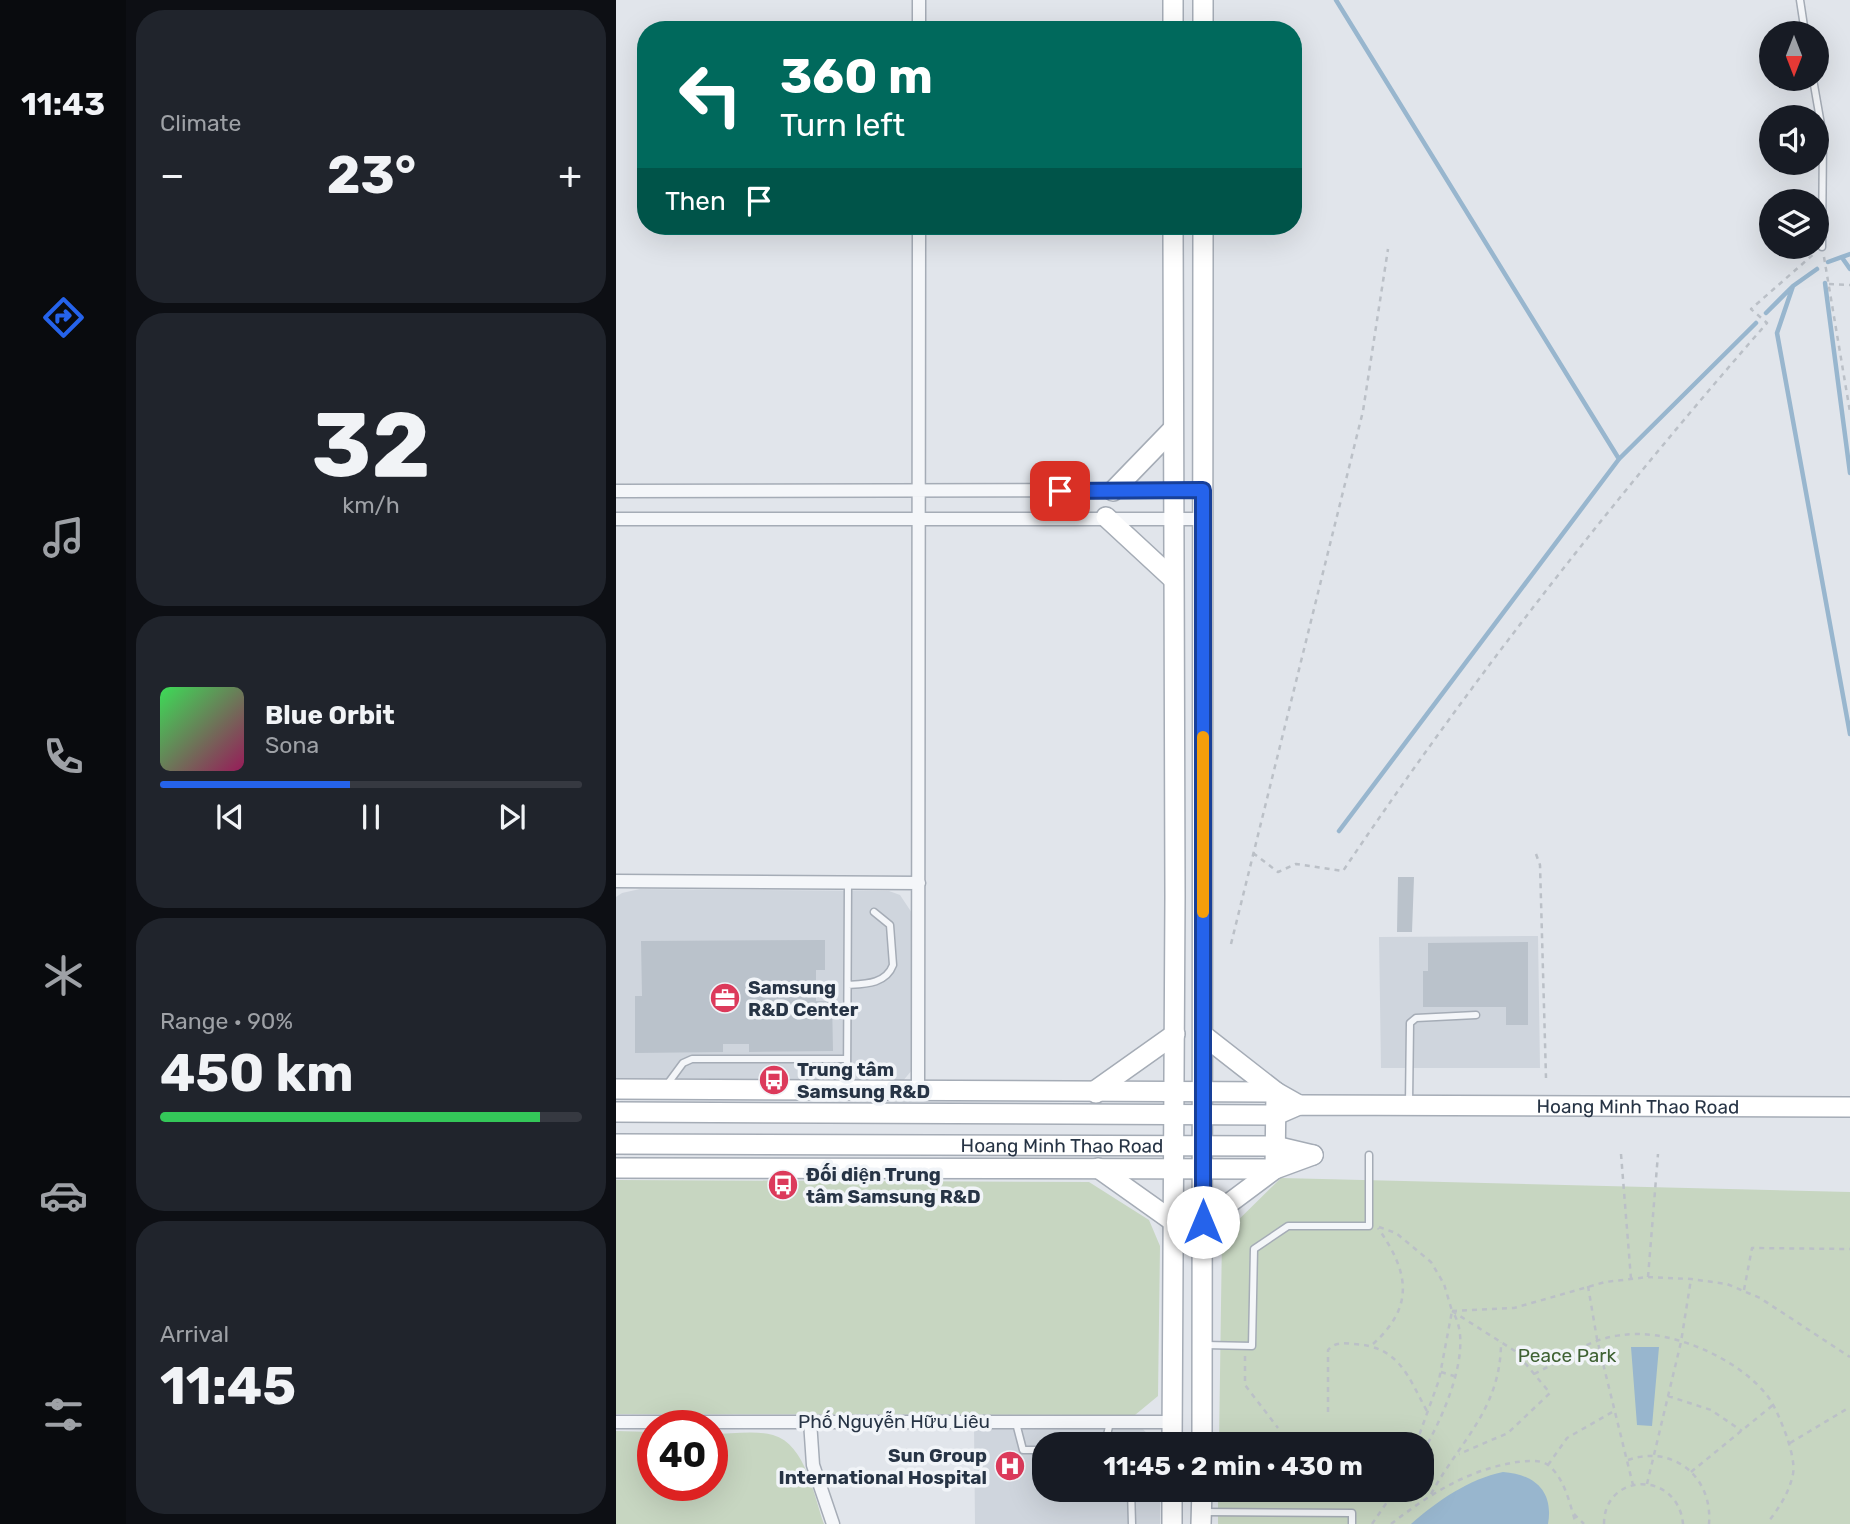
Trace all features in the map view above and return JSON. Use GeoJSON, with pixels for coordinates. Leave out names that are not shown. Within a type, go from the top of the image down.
{"type":"FeatureCollection","features":[{"type":"Feature","properties":{"kind":"main road"},"geometry":{"type":"LineString","coordinates":[[1173,0],[1173,21]]}},
{"type":"Feature","properties":{"kind":"main road"},"geometry":{"type":"LineString","coordinates":[[1203,0],[1203,21]]}},
{"type":"Feature","properties":{"kind":"main road"},"geometry":{"type":"LineString","coordinates":[[1172,235],[1175,1034],[1172,1432]]}},
{"type":"Feature","properties":{"kind":"main road"},"geometry":{"type":"LineString","coordinates":[[1203,235],[1203,1432]]}},
{"type":"Feature","properties":{"kind":"main road"},"geometry":{"type":"LineString","coordinates":[[1113,491],[1172,430]]}},
{"type":"Feature","properties":{"kind":"main road"},"geometry":{"type":"LineString","coordinates":[[1106,517],[1173,579]]}},
{"type":"Feature","properties":{"kind":"main road"},"geometry":{"type":"LineString","coordinates":[[1096,1112],[1096,1090],[1175,1034]]}},
{"type":"Feature","properties":{"kind":"main road"},"geometry":{"type":"LineString","coordinates":[[1203,1035],[1276,1092],[1275,1169],[1203,1222]]}},
{"type":"Feature","properties":{"kind":"main road","name":"Hoang Minh Thao Road"},"geometry":{"type":"LineString","coordinates":[[616,1089],[1276,1092],[1299,1105]]}},
{"type":"Feature","properties":{"kind":"main road","name":"Hoang Minh Thao Road"},"geometry":{"type":"LineString","coordinates":[[616,1112],[1096,1112],[1276,1115],[1299,1105],[1850,1107]]}},
{"type":"Feature","properties":{"kind":"main road","name":"Hoang Minh Thao Road"},"geometry":{"type":"LineString","coordinates":[[616,1144],[1275,1146],[1312,1155],[1275,1169],[616,1168]]}},
{"type":"Feature","properties":{"kind":"main road"},"geometry":{"type":"LineString","coordinates":[[1097,1144],[1098,1168],[1174,1222]]}},
{"type":"Feature","properties":{"kind":"main road"},"geometry":{"type":"LineString","coordinates":[[1172,1422],[1203,1422]]}},
{"type":"Feature","properties":{"kind":"main road"},"geometry":{"type":"LineString","coordinates":[[1172,1502],[1172,1524]]}},
{"type":"Feature","properties":{"kind":"street"},"geometry":{"type":"LineString","coordinates":[[919,0],[919,21]]}},
{"type":"Feature","properties":{"kind":"street"},"geometry":{"type":"LineString","coordinates":[[918,1090],[919,235]]}},
{"type":"Feature","properties":{"kind":"street"},"geometry":{"type":"LineString","coordinates":[[616,491],[1203,490]]}},
{"type":"Feature","properties":{"kind":"street"},"geometry":{"type":"LineString","coordinates":[[616,519],[1203,519]]}},
{"type":"Feature","properties":{"kind":"street"},"geometry":{"type":"LineString","coordinates":[[616,881],[919,883]]}},
{"type":"Feature","properties":{"kind":"street"},"geometry":{"type":"LineString","coordinates":[[810,1421],[813,1465],[833,1524]]}},
{"type":"Feature","properties":{"kind":"street","name":"Phố Nguyễn Hữu Liêu"},"geometry":{"type":"LineString","coordinates":[[616,1422],[1172,1422]]}},
{"type":"Feature","properties":{"kind":"lane"},"geometry":{"type":"LineString","coordinates":[[1800,0],[1803,21]]}},
{"type":"Feature","properties":{"kind":"lane"},"geometry":{"type":"LineString","coordinates":[[1815,91],[1823,136],[1823,189]]}},
{"type":"Feature","properties":{"kind":"lane"},"geometry":{"type":"LineString","coordinates":[[847,1090],[848,882]]}},
{"type":"Feature","properties":{"kind":"lane"},"geometry":{"type":"LineString","coordinates":[[848,985],[877,981],[891,971],[893,965],[890,925],[874,912]]}},
{"type":"Feature","properties":{"kind":"lane"},"geometry":{"type":"LineString","coordinates":[[1409,1105],[1407,1032],[1410,1023],[1416,1018],[1476,1015]]}},
{"type":"Feature","properties":{"kind":"lane"},"geometry":{"type":"LineString","coordinates":[[663,1089],[683,1063],[692,1059],[847,1059]]}},
{"type":"Feature","properties":{"kind":"lane"},"geometry":{"type":"LineString","coordinates":[[1203,1345],[1252,1346],[1254,1250],[1288,1227],[1373,1227],[1370,1155]]}},
{"type":"Feature","properties":{"kind":"lane"},"geometry":{"type":"LineString","coordinates":[[1015,1421],[1023,1450],[1032,1450]]}},
{"type":"Feature","properties":{"kind":"lane"},"geometry":{"type":"LineString","coordinates":[[1108,1432],[1110,1422]]}},
{"type":"Feature","properties":{"kind":"lane"},"geometry":{"type":"LineString","coordinates":[[1132,1502],[1132,1524]]}},
{"type":"Feature","properties":{"kind":"lane"},"geometry":{"type":"LineString","coordinates":[[1201,1518],[1352,1513],[1352,1524]]}},
{"type":"Feature","properties":{"kind":"path"},"geometry":{"type":"LineString","coordinates":[[1231,944],[1363,411],[1388,249]]}},
{"type":"Feature","properties":{"kind":"path"},"geometry":{"type":"LineString","coordinates":[[1253,853],[1278,872],[1296,864],[1343,871],[1419,758],[1620,496],[1766,323],[1751,309],[1808,259]]}},
{"type":"Feature","properties":{"kind":"path"},"geometry":{"type":"LineString","coordinates":[[1824,259],[1850,412]]}},
{"type":"Feature","properties":{"kind":"path"},"geometry":{"type":"LineString","coordinates":[[1829,284],[1850,285]]}},
{"type":"Feature","properties":{"kind":"path"},"geometry":{"type":"LineString","coordinates":[[1536,854],[1540,865],[1546,1078]]}},
{"type":"Feature","properties":{"kind":"path"},"geometry":{"type":"LineString","coordinates":[[1621,1154],[1631,1279]]}},
{"type":"Feature","properties":{"kind":"path"},"geometry":{"type":"LineString","coordinates":[[1648,1277],[1658,1154]]}},
{"type":"Feature","properties":{"kind":"path"},"geometry":{"type":"LineString","coordinates":[[1373,1227],[1396,1233],[1431,1262],[1444,1284],[1452,1311],[1460,1325],[1454,1376],[1446,1406],[1433,1432]]}},
{"type":"Feature","properties":{"kind":"path"},"geometry":{"type":"LineString","coordinates":[[1373,1227],[1399,1263],[1403,1293],[1399,1315],[1392,1327],[1373,1344]]}},
{"type":"Feature","properties":{"kind":"path"},"geometry":{"type":"LineString","coordinates":[[1744,1291],[1752,1248],[1850,1249]]}},
{"type":"Feature","properties":{"kind":"path"},"geometry":{"type":"LineString","coordinates":[[1452,1311],[1514,1308],[1588,1286],[1631,1279],[1691,1279],[1727,1284],[1744,1291],[1790,1316],[1850,1357]]}},
{"type":"Feature","properties":{"kind":"path"},"geometry":{"type":"LineString","coordinates":[[1647,1484],[1681,1342],[1691,1279]]}},
{"type":"Feature","properties":{"kind":"path"},"geometry":{"type":"LineString","coordinates":[[1588,1286],[1597,1339],[1633,1485]]}},
{"type":"Feature","properties":{"kind":"path"},"geometry":{"type":"LineString","coordinates":[[1452,1311],[1515,1351],[1550,1393],[1537,1409],[1498,1439],[1459,1454]]}},
{"type":"Feature","properties":{"kind":"path"},"geometry":{"type":"LineString","coordinates":[[1421,1432],[1441,1372],[1447,1325],[1452,1311]]}},
{"type":"Feature","properties":{"kind":"path"},"geometry":{"type":"LineString","coordinates":[[1534,1374],[1556,1363],[1573,1349],[1597,1339],[1639,1334],[1681,1342],[1749,1375],[1773,1405],[1789,1444],[1794,1471],[1786,1498],[1769,1521]]}},
{"type":"Feature","properties":{"kind":"path"},"geometry":{"type":"LineString","coordinates":[[1434,1490],[1469,1440],[1494,1388],[1501,1342]]}},
{"type":"Feature","properties":{"kind":"path"},"geometry":{"type":"LineString","coordinates":[[1328,1412],[1328,1350],[1333,1345],[1373,1344],[1392,1356],[1428,1413]]}},
{"type":"Feature","properties":{"kind":"path"},"geometry":{"type":"LineString","coordinates":[[1245,1346],[1245,1385],[1278,1428]]}},
{"type":"Feature","properties":{"kind":"path"},"geometry":{"type":"LineString","coordinates":[[1441,1372],[1454,1376]]}},
{"type":"Feature","properties":{"kind":"path"},"geometry":{"type":"LineString","coordinates":[[1668,1396],[1712,1410],[1742,1431]]}},
{"type":"Feature","properties":{"kind":"path"},"geometry":{"type":"LineString","coordinates":[[1691,1472],[1773,1405]]}},
{"type":"Feature","properties":{"kind":"path"},"geometry":{"type":"LineString","coordinates":[[1789,1444],[1850,1407]]}},
{"type":"Feature","properties":{"kind":"path"},"geometry":{"type":"LineString","coordinates":[[1548,1465],[1567,1437],[1615,1411]]}},
{"type":"Feature","properties":{"kind":"path"},"geometry":{"type":"LineString","coordinates":[[1627,1460],[1654,1454],[1680,1463],[1691,1472],[1705,1493],[1710,1511],[1709,1524]]}},
{"type":"Feature","properties":{"kind":"path"},"geometry":{"type":"LineString","coordinates":[[1434,1492],[1479,1470],[1523,1461],[1548,1465],[1559,1478],[1576,1524]]}},
{"type":"Feature","properties":{"kind":"path"},"geometry":{"type":"LineString","coordinates":[[1604,1524],[1608,1504],[1617,1493],[1633,1485],[1647,1484],[1667,1491],[1676,1501],[1683,1524]]}},
{"type":"Feature","properties":{"kind":"path"},"geometry":{"type":"LineString","coordinates":[[1372,1524],[1387,1502]]}},
{"type":"Feature","properties":{"kind":"path"},"geometry":{"type":"LineString","coordinates":[[1391,1524],[1420,1502]]}},
{"type":"Feature","properties":{"kind":"path"},"geometry":{"type":"LineString","coordinates":[[1572,1512],[1584,1524]]}},
{"type":"Feature","properties":{"kind":"shaded area"},"geometry":{"type":"Polygon","coordinates":[[[640,889],[889,891],[900,895],[914,916],[912,1070],[902,1082],[616,1079],[616,897],[640,889]]]}},
{"type":"Feature","properties":{"kind":"shaded area"},"geometry":{"type":"Polygon","coordinates":[[[1538,936],[1540,1068],[1381,1068],[1379,937],[1538,936]]]}},
{"type":"Feature","properties":{"kind":"shaded area","name":"Sun Group International Hospital"},"geometry":{"type":"Polygon","coordinates":[[[974,1426],[1141,1427],[1146,1432],[1032,1432],[1032,1502],[1160,1502],[1160,1524],[975,1524],[974,1426]]]}},
{"type":"Feature","properties":{"kind":"green space","name":"Peace Park"},"geometry":{"type":"Polygon","coordinates":[[[1281,1178],[1850,1192],[1850,1524],[1218,1524],[1218,1502],[1434,1502],[1434,1432],[1219,1432],[1222,1236],[1281,1178]]]}},
{"type":"Feature","properties":{"kind":"green space"},"geometry":{"type":"Polygon","coordinates":[[[616,1180],[1089,1182],[1149,1220],[1160,1246],[1158,1396],[1135,1415],[728,1414],[728,1410],[637,1410],[637,1414],[616,1414],[616,1180]]]}},
{"type":"Feature","properties":{"kind":"green space"},"geometry":{"type":"Polygon","coordinates":[[[616,1431],[637,1432],[637,1501],[728,1501],[728,1433],[751,1432],[773,1435],[784,1440],[801,1460],[824,1524],[616,1524],[616,1431]]]}},
{"type":"Feature","properties":{"kind":"water"},"geometry":{"type":"Polygon","coordinates":[[[1631,1347],[1659,1347],[1652,1426],[1637,1425],[1631,1347]]]}},
{"type":"Feature","properties":{"kind":"water"},"geometry":{"type":"Polygon","coordinates":[[[1503,1472],[1524,1476],[1539,1486],[1548,1502],[1548,1524],[1411,1524],[1454,1492],[1490,1475],[1503,1472]]]}},
{"type":"Feature","properties":{"kind":"building"},"geometry":{"type":"Polygon","coordinates":[[[1398,877],[1414,877],[1412,932],[1397,932],[1398,877]]]}},
{"type":"Feature","properties":{"kind":"building","name":"Samsung R&D Center"},"geometry":{"type":"Polygon","coordinates":[[[825,940],[825,970],[816,970],[816,1001],[832,1001],[833,1051],[749,1052],[749,1044],[723,1044],[723,1052],[635,1053],[635,996],[642,996],[641,941],[825,940]]]}},
{"type":"Feature","properties":{"kind":"building"},"geometry":{"type":"Polygon","coordinates":[[[1528,942],[1528,1025],[1506,1025],[1506,1007],[1423,1007],[1423,971],[1428,971],[1428,943],[1528,942]]]}},
{"type":"Feature","properties":{"kind":"waterway"},"geometry":{"type":"LineString","coordinates":[[1336,0],[1619,459]]}},
{"type":"Feature","properties":{"kind":"waterway"},"geometry":{"type":"LineString","coordinates":[[1828,262],[1850,254]]}},
{"type":"Feature","properties":{"kind":"waterway"},"geometry":{"type":"LineString","coordinates":[[1843,259],[1850,269]]}},
{"type":"Feature","properties":{"kind":"waterway"},"geometry":{"type":"LineString","coordinates":[[1766,313],[1793,286],[1817,269]]}},
{"type":"Feature","properties":{"kind":"waterway"},"geometry":{"type":"LineString","coordinates":[[1825,283],[1850,473]]}},
{"type":"Feature","properties":{"kind":"waterway"},"geometry":{"type":"LineString","coordinates":[[1793,286],[1777,333],[1850,734]]}},
{"type":"Feature","properties":{"kind":"waterway"},"geometry":{"type":"LineString","coordinates":[[1339,831],[1619,459],[1756,323]]}},
{"type":"Feature","properties":{"kind":"slow traffic"},"geometry":{"type":"LineString","coordinates":[[1203,737],[1203,912]]}},
{"type":"Feature","properties":{"kind":"place","name":"Samsung R&D Center"},"geometry":{"type":"Point","coordinates":[725,998]}},
{"type":"Feature","properties":{"kind":"place","name":"Trung tâm Samsung R&D"},"geometry":{"type":"Point","coordinates":[774,1080]}},
{"type":"Feature","properties":{"kind":"place","name":"Đối diện Trung tâm Samsung R&D"},"geometry":{"type":"Point","coordinates":[783,1185]}},
{"type":"Feature","properties":{"kind":"place","name":"Sun Group International Hospital"},"geometry":{"type":"Point","coordinates":[1010,1466]}},
{"type":"Feature","properties":{"kind":"route"},"geometry":{"type":"LineString","coordinates":[[1060,491],[1203,490],[1203,1222]]}}]}
